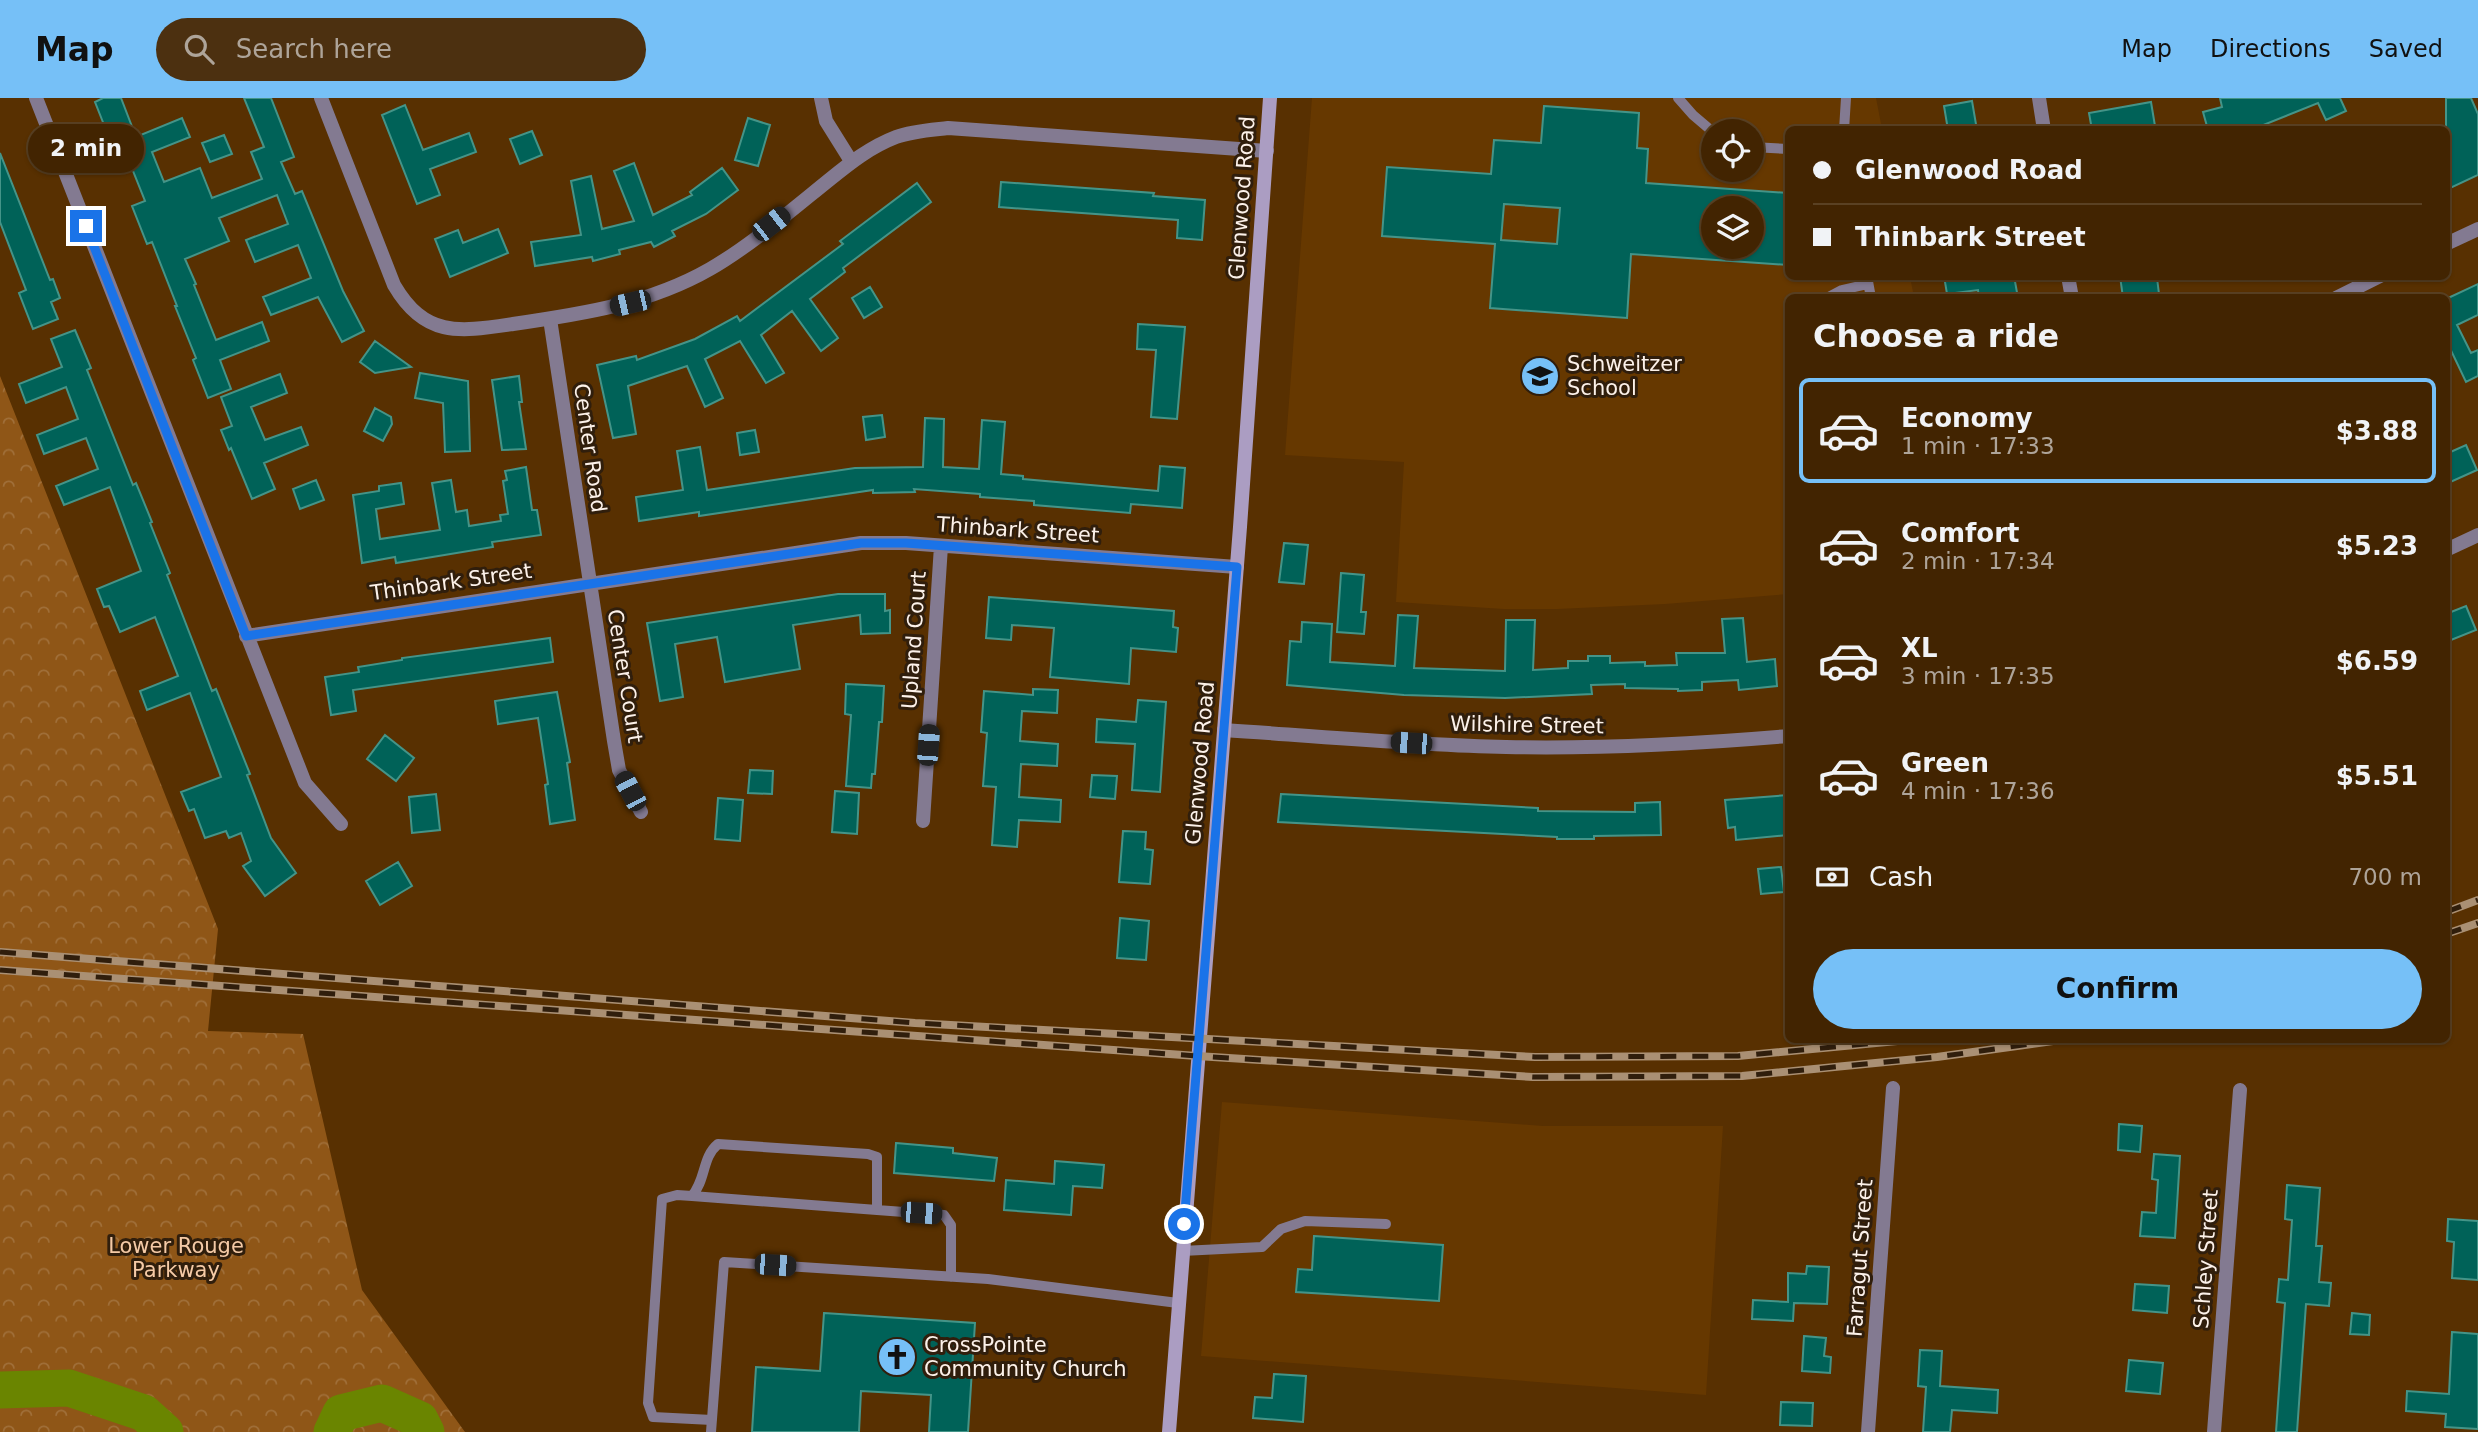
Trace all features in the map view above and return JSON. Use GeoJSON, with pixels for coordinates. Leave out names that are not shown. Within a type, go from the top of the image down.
{"type":"FeatureCollection","features":[{"type":"Feature","properties":{"kind":"street"},"geometry":{"type":"LineString","coordinates":[[36,98],[305,783],[341,824]]}},
{"type":"Feature","properties":{"kind":"street"},"geometry":{"type":"LineString","coordinates":[[321,98],[394,285],[416,314],[432,324],[457,331],[550,319],[630,303],[659,293],[712,268],[851,161],[894,138],[922,131],[948,128],[1267,151]]}},
{"type":"Feature","properties":{"kind":"street"},"geometry":{"type":"LineString","coordinates":[[821,98],[826,121],[851,161]]}},
{"type":"Feature","properties":{"kind":"street","name":"Glenwood Road"},"geometry":{"type":"LineString","coordinates":[[1169,1432],[1237,567],[1270,98]]}},
{"type":"Feature","properties":{"kind":"street"},"geometry":{"type":"LineString","coordinates":[[2039,98],[2043,126]]}},
{"type":"Feature","properties":{"kind":"street"},"geometry":{"type":"LineString","coordinates":[[2450,242],[2478,229]]}},
{"type":"Feature","properties":{"kind":"street"},"geometry":{"type":"LineString","coordinates":[[2344,294],[2372,280]]}},
{"type":"Feature","properties":{"kind":"street","name":"Center Road"},"geometry":{"type":"LineString","coordinates":[[550,319],[589,583]]}},
{"type":"Feature","properties":{"kind":"street"},"geometry":{"type":"LineString","coordinates":[[2450,548],[2478,535]]}},
{"type":"Feature","properties":{"kind":"street","name":"Thinbark Street"},"geometry":{"type":"LineString","coordinates":[[246,636],[861,543],[942,546],[1237,567]]}},
{"type":"Feature","properties":{"kind":"street","name":"Upland Court"},"geometry":{"type":"LineString","coordinates":[[923,821],[942,546]]}},
{"type":"Feature","properties":{"kind":"street","name":"Center Court"},"geometry":{"type":"LineString","coordinates":[[589,583],[619,770],[641,812]]}},
{"type":"Feature","properties":{"kind":"street","name":"Wilshire Street"},"geometry":{"type":"LineString","coordinates":[[1224,730],[1436,745],[1520,747],[1665,745],[1785,736]]}},
{"type":"Feature","properties":{"kind":"street","name":"Farragut Street"},"geometry":{"type":"LineString","coordinates":[[1868,1432],[1893,1088]]}},
{"type":"Feature","properties":{"kind":"street","name":"Schley Street"},"geometry":{"type":"LineString","coordinates":[[2214,1432],[2240,1090]]}},
{"type":"Feature","properties":{"kind":"lane"},"geometry":{"type":"LineString","coordinates":[[1678,98],[1701,122]]}},
{"type":"Feature","properties":{"kind":"lane"},"geometry":{"type":"LineString","coordinates":[[1844,126],[1846,98]]}},
{"type":"Feature","properties":{"kind":"lane"},"geometry":{"type":"LineString","coordinates":[[1764,147],[1785,149]]}},
{"type":"Feature","properties":{"kind":"lane"},"geometry":{"type":"LineString","coordinates":[[1834,294],[1868,280]]}},
{"type":"Feature","properties":{"kind":"lane"},"geometry":{"type":"LineString","coordinates":[[692,1196],[699,1188],[710,1151],[718,1144],[855,1153],[877,1157],[877,1210]]}},
{"type":"Feature","properties":{"kind":"lane"},"geometry":{"type":"LineString","coordinates":[[712,1420],[653,1417],[648,1403],[662,1199],[677,1195],[944,1215],[951,1225],[951,1277]]}},
{"type":"Feature","properties":{"kind":"lane"},"geometry":{"type":"LineString","coordinates":[[1182,1251],[1262,1247],[1281,1229],[1305,1222],[1385,1224]]}},
{"type":"Feature","properties":{"kind":"lane"},"geometry":{"type":"LineString","coordinates":[[711,1432],[724,1262],[988,1279],[1178,1303]]}},
{"type":"Feature","properties":{"kind":"shaded area","name":"Schweitzer School"},"geometry":{"type":"Polygon","coordinates":[[[1312,98],[1876,98],[1881,126],[1785,126],[1785,280],[1911,280],[1913,294],[1785,294],[1785,594],[1557,609],[1504,609],[1396,602],[1404,462],[1285,455],[1312,98]]]}},
{"type":"Feature","properties":{"kind":"shaded area"},"geometry":{"type":"Polygon","coordinates":[[[1222,1102],[1543,1126],[1723,1126],[1706,1395],[1201,1356],[1222,1102]]]}},
{"type":"Feature","properties":{"kind":"green space","name":"Lower Rouge Parkway"},"geometry":{"type":"Polygon","coordinates":[[[0,376],[218,929],[208,1031],[303,1034],[362,1290],[465,1432],[0,1432],[0,376]]]}},
{"type":"Feature","properties":{"kind":"building"},"geometry":{"type":"Polygon","coordinates":[[[103,98],[121,98],[136,137],[182,118],[190,137],[152,152],[164,182],[200,168],[212,198],[262,179],[251,152],[264,147],[244,98],[271,98],[294,157],[281,162],[295,194],[302,191],[343,291],[364,331],[342,342],[318,297],[271,315],[263,297],[311,278],[298,245],[255,262],[246,240],[288,224],[277,195],[219,218],[229,241],[185,259],[216,340],[262,322],[269,341],[220,360],[231,389],[208,398],[193,360],[196,358],[152,242],[147,244],[132,206],[145,201],[119,136],[110,140],[95,102],[103,98]]]}},
{"type":"Feature","properties":{"kind":"building"},"geometry":{"type":"Polygon","coordinates":[[[2220,98],[2340,98],[2346,111],[2326,120],[2318,103],[2261,126],[2207,126],[2203,112],[2222,107],[2220,98]]]}},
{"type":"Feature","properties":{"kind":"building"},"geometry":{"type":"Polygon","coordinates":[[[2446,98],[2471,98],[2478,114],[2478,175],[2450,188],[2450,126],[2446,126],[2446,98]]]}},
{"type":"Feature","properties":{"kind":"building"},"geometry":{"type":"Polygon","coordinates":[[[1972,101],[1976,126],[1947,126],[1944,106],[1972,101]]]}},
{"type":"Feature","properties":{"kind":"building"},"geometry":{"type":"Polygon","coordinates":[[[2151,102],[2155,126],[2091,126],[2089,113],[2151,102]]]}},
{"type":"Feature","properties":{"kind":"building"},"geometry":{"type":"Polygon","coordinates":[[[405,105],[423,150],[469,133],[476,152],[430,169],[440,195],[417,204],[382,115],[405,105]]]}},
{"type":"Feature","properties":{"kind":"building"},"geometry":{"type":"Polygon","coordinates":[[[1544,106],[1639,113],[1637,148],[1648,149],[1646,183],[1785,193],[1785,265],[1702,259],[1764,259],[1764,196],[1701,196],[1701,259],[1631,254],[1627,318],[1490,308],[1495,244],[1382,236],[1387,167],[1491,174],[1494,140],[1541,143],[1544,106]],[[1504,204],[1501,240],[1557,244],[1560,208],[1504,204]]]}},
{"type":"Feature","properties":{"kind":"building"},"geometry":{"type":"Polygon","coordinates":[[[748,118],[770,125],[758,166],[735,160],[748,118]]]}},
{"type":"Feature","properties":{"kind":"building"},"geometry":{"type":"Polygon","coordinates":[[[532,131],[542,155],[520,164],[510,139],[532,131]]]}},
{"type":"Feature","properties":{"kind":"building"},"geometry":{"type":"Polygon","coordinates":[[[224,135],[232,154],[210,162],[202,143],[224,135]]]}},
{"type":"Feature","properties":{"kind":"building"},"geometry":{"type":"Polygon","coordinates":[[[0,153],[50,280],[53,279],[60,298],[51,302],[58,319],[33,329],[19,293],[26,290],[0,222],[0,153]]]}},
{"type":"Feature","properties":{"kind":"building"},"geometry":{"type":"Polygon","coordinates":[[[634,163],[653,215],[692,195],[690,192],[722,168],[738,190],[706,214],[672,231],[675,236],[654,247],[651,242],[619,250],[620,254],[593,261],[592,257],[535,266],[531,242],[581,235],[571,181],[591,176],[602,229],[634,221],[614,171],[634,163]]]}},
{"type":"Feature","properties":{"kind":"building"},"geometry":{"type":"Polygon","coordinates":[[[1001,182],[1154,193],[1153,196],[1205,200],[1202,240],[1177,238],[1178,220],[999,207],[1001,182]]]}},
{"type":"Feature","properties":{"kind":"building"},"geometry":{"type":"Polygon","coordinates":[[[917,183],[931,202],[843,268],[845,272],[810,299],[838,338],[821,351],[792,311],[761,335],[784,373],[766,383],[740,341],[705,359],[723,398],[705,407],[687,366],[628,386],[636,434],[613,438],[597,365],[636,356],[637,360],[695,339],[737,316],[740,321],[843,244],[840,241],[917,183]]]}},
{"type":"Feature","properties":{"kind":"building"},"geometry":{"type":"Polygon","coordinates":[[[498,229],[508,253],[450,277],[435,239],[458,230],[463,243],[498,229]]]}},
{"type":"Feature","properties":{"kind":"building"},"geometry":{"type":"Polygon","coordinates":[[[1945,280],[2015,280],[2017,294],[1978,294],[1978,290],[1947,294],[1945,280]]]}},
{"type":"Feature","properties":{"kind":"building"},"geometry":{"type":"Polygon","coordinates":[[[2121,280],[2157,280],[2159,294],[2122,294],[2121,280]]]}},
{"type":"Feature","properties":{"kind":"building"},"geometry":{"type":"Polygon","coordinates":[[[2478,284],[2478,315],[2457,325],[2471,353],[2478,350],[2478,376],[2466,382],[2450,348],[2450,297],[2478,284]]]}},
{"type":"Feature","properties":{"kind":"building"},"geometry":{"type":"Polygon","coordinates":[[[870,287],[882,307],[864,318],[852,298],[870,287]]]}},
{"type":"Feature","properties":{"kind":"building"},"geometry":{"type":"Polygon","coordinates":[[[1138,324],[1185,327],[1177,419],[1151,417],[1156,350],[1137,349],[1138,324]]]}},
{"type":"Feature","properties":{"kind":"building"},"geometry":{"type":"Polygon","coordinates":[[[75,330],[91,368],[87,370],[133,485],[136,483],[152,522],[150,523],[170,573],[167,575],[212,691],[216,689],[250,774],[247,775],[271,838],[296,873],[265,896],[243,866],[251,861],[241,833],[229,838],[226,831],[205,838],[194,809],[189,811],[181,792],[221,777],[190,693],[147,710],[140,691],[178,676],[155,617],[120,632],[109,606],[104,607],[97,589],[141,571],[110,487],[64,505],[56,486],[98,469],[86,438],[44,454],[37,435],[78,419],[66,387],[26,403],[19,384],[62,367],[51,339],[75,330]]]}},
{"type":"Feature","properties":{"kind":"building"},"geometry":{"type":"Polygon","coordinates":[[[375,341],[411,367],[375,373],[360,362],[375,341]]]}},
{"type":"Feature","properties":{"kind":"building"},"geometry":{"type":"Polygon","coordinates":[[[420,373],[468,381],[470,451],[445,452],[443,403],[415,398],[420,373]]]}},
{"type":"Feature","properties":{"kind":"building"},"geometry":{"type":"Polygon","coordinates":[[[280,374],[287,393],[251,407],[265,440],[301,427],[308,445],[264,463],[275,489],[252,499],[221,430],[232,426],[221,397],[280,374]]]}},
{"type":"Feature","properties":{"kind":"building"},"geometry":{"type":"Polygon","coordinates":[[[519,376],[522,402],[519,402],[526,449],[502,450],[492,380],[519,376]]]}},
{"type":"Feature","properties":{"kind":"building"},"geometry":{"type":"Polygon","coordinates":[[[375,408],[391,417],[392,424],[383,441],[364,431],[375,408]]]}},
{"type":"Feature","properties":{"kind":"building"},"geometry":{"type":"Polygon","coordinates":[[[882,415],[885,437],[866,440],[863,417],[882,415]]]}},
{"type":"Feature","properties":{"kind":"building"},"geometry":{"type":"Polygon","coordinates":[[[925,418],[944,419],[943,467],[979,469],[982,420],[1005,422],[1001,474],[1023,476],[1023,479],[1158,491],[1160,466],[1185,468],[1182,508],[1131,504],[1130,513],[1034,505],[1034,501],[914,489],[915,492],[873,493],[873,490],[699,516],[699,512],[639,521],[636,497],[683,490],[677,451],[700,447],[707,490],[855,468],[923,467],[925,418]]]}},
{"type":"Feature","properties":{"kind":"building"},"geometry":{"type":"Polygon","coordinates":[[[755,430],[759,452],[740,455],[737,433],[755,430]]]}},
{"type":"Feature","properties":{"kind":"building"},"geometry":{"type":"Polygon","coordinates":[[[2466,445],[2477,470],[2450,482],[2450,452],[2466,445]]]}},
{"type":"Feature","properties":{"kind":"building"},"geometry":{"type":"Polygon","coordinates":[[[526,467],[532,510],[537,510],[541,535],[492,542],[493,547],[396,563],[395,557],[362,563],[353,495],[379,491],[379,486],[401,483],[404,504],[376,509],[380,539],[440,530],[432,483],[451,480],[456,512],[467,510],[469,526],[501,521],[500,515],[508,514],[503,481],[507,480],[505,471],[526,467]]]}},
{"type":"Feature","properties":{"kind":"building"},"geometry":{"type":"Polygon","coordinates":[[[316,480],[324,500],[300,509],[293,489],[316,480]]]}},
{"type":"Feature","properties":{"kind":"building"},"geometry":{"type":"Polygon","coordinates":[[[1284,543],[1308,545],[1304,584],[1279,582],[1284,543]]]}},
{"type":"Feature","properties":{"kind":"building"},"geometry":{"type":"Polygon","coordinates":[[[1341,573],[1364,575],[1361,612],[1366,612],[1364,634],[1337,632],[1341,573]]]}},
{"type":"Feature","properties":{"kind":"building"},"geometry":{"type":"Polygon","coordinates":[[[838,594],[885,594],[885,611],[890,610],[890,633],[861,634],[860,615],[793,625],[800,669],[725,682],[717,637],[675,644],[683,697],[660,701],[647,623],[838,594]]]}},
{"type":"Feature","properties":{"kind":"building"},"geometry":{"type":"Polygon","coordinates":[[[989,597],[1174,611],[1173,627],[1178,628],[1176,652],[1131,648],[1129,684],[1050,677],[1054,628],[1012,625],[1011,640],[986,638],[989,597]]]}},
{"type":"Feature","properties":{"kind":"building"},"geometry":{"type":"Polygon","coordinates":[[[2466,606],[2476,630],[2450,640],[2450,612],[2466,606]]]}},
{"type":"Feature","properties":{"kind":"building"},"geometry":{"type":"Polygon","coordinates":[[[1398,615],[1418,616],[1414,668],[1505,671],[1506,620],[1535,620],[1533,670],[1568,668],[1568,661],[1588,661],[1588,656],[1610,656],[1610,663],[1677,665],[1676,653],[1725,653],[1722,619],[1743,618],[1747,662],[1775,659],[1777,686],[1739,690],[1738,680],[1702,682],[1702,690],[1678,691],[1625,688],[1625,684],[1591,685],[1592,694],[1505,698],[1404,695],[1287,685],[1290,641],[1301,642],[1302,622],[1332,624],[1330,662],[1395,666],[1398,615]]]}},
{"type":"Feature","properties":{"kind":"building"},"geometry":{"type":"Polygon","coordinates":[[[550,638],[553,662],[353,690],[356,711],[331,715],[325,677],[359,672],[358,667],[402,658],[550,638]]]}},
{"type":"Feature","properties":{"kind":"building"},"geometry":{"type":"Polygon","coordinates":[[[846,684],[884,686],[882,722],[879,722],[875,774],[872,774],[871,788],[846,786],[851,715],[845,714],[846,684]]]}},
{"type":"Feature","properties":{"kind":"building"},"geometry":{"type":"Polygon","coordinates":[[[1033,689],[1058,690],[1057,713],[1022,711],[1020,741],[1058,744],[1057,766],[1021,764],[1019,797],[1061,800],[1060,822],[1019,820],[1017,847],[992,845],[996,787],[983,786],[987,733],[981,732],[984,691],[1033,695],[1033,689]]]}},
{"type":"Feature","properties":{"kind":"building"},"geometry":{"type":"Polygon","coordinates":[[[557,692],[570,762],[567,763],[575,820],[550,824],[545,785],[548,784],[538,718],[498,724],[495,701],[557,692]]]}},
{"type":"Feature","properties":{"kind":"building"},"geometry":{"type":"Polygon","coordinates":[[[1138,700],[1166,702],[1160,792],[1132,790],[1135,744],[1096,742],[1097,719],[1136,722],[1138,700]]]}},
{"type":"Feature","properties":{"kind":"building"},"geometry":{"type":"Polygon","coordinates":[[[385,735],[414,758],[396,781],[367,759],[385,735]]]}},
{"type":"Feature","properties":{"kind":"building"},"geometry":{"type":"Polygon","coordinates":[[[750,770],[773,771],[772,794],[748,793],[750,770]]]}},
{"type":"Feature","properties":{"kind":"building"},"geometry":{"type":"Polygon","coordinates":[[[1092,775],[1117,776],[1115,799],[1090,797],[1092,775]]]}},
{"type":"Feature","properties":{"kind":"building"},"geometry":{"type":"Polygon","coordinates":[[[835,791],[859,793],[857,834],[832,832],[835,791]]]}},
{"type":"Feature","properties":{"kind":"building"},"geometry":{"type":"Polygon","coordinates":[[[436,794],[440,830],[412,833],[409,797],[436,794]]]}},
{"type":"Feature","properties":{"kind":"building"},"geometry":{"type":"Polygon","coordinates":[[[1281,794],[1538,808],[1538,811],[1635,812],[1635,803],[1660,802],[1661,835],[1557,839],[1278,822],[1281,794]]]}},
{"type":"Feature","properties":{"kind":"building"},"geometry":{"type":"Polygon","coordinates":[[[1785,795],[1785,835],[1736,840],[1735,827],[1728,828],[1725,800],[1785,795]]]}},
{"type":"Feature","properties":{"kind":"building"},"geometry":{"type":"Polygon","coordinates":[[[718,798],[743,800],[740,841],[715,839],[718,798]]]}},
{"type":"Feature","properties":{"kind":"building"},"geometry":{"type":"Polygon","coordinates":[[[1123,831],[1146,832],[1145,849],[1153,850],[1150,884],[1119,882],[1123,831]]]}},
{"type":"Feature","properties":{"kind":"building"},"geometry":{"type":"Polygon","coordinates":[[[398,862],[412,886],[380,905],[366,881],[398,862]]]}},
{"type":"Feature","properties":{"kind":"building"},"geometry":{"type":"Polygon","coordinates":[[[1781,867],[1784,892],[1761,894],[1758,869],[1781,867]]]}},
{"type":"Feature","properties":{"kind":"building"},"geometry":{"type":"Polygon","coordinates":[[[1120,918],[1149,921],[1146,960],[1117,958],[1120,918]]]}},
{"type":"Feature","properties":{"kind":"building"},"geometry":{"type":"Polygon","coordinates":[[[2119,1124],[2142,1126],[2140,1152],[2118,1150],[2119,1124]]]}},
{"type":"Feature","properties":{"kind":"building"},"geometry":{"type":"Polygon","coordinates":[[[896,1143],[953,1148],[953,1153],[997,1158],[994,1181],[894,1173],[896,1143]]]}},
{"type":"Feature","properties":{"kind":"building"},"geometry":{"type":"Polygon","coordinates":[[[2154,1154],[2180,1156],[2175,1238],[2140,1236],[2142,1212],[2156,1213],[2158,1180],[2152,1179],[2154,1154]]]}},
{"type":"Feature","properties":{"kind":"building"},"geometry":{"type":"Polygon","coordinates":[[[1055,1161],[1104,1165],[1102,1188],[1073,1186],[1071,1215],[1004,1210],[1006,1180],[1054,1184],[1055,1161]]]}},
{"type":"Feature","properties":{"kind":"building"},"geometry":{"type":"Polygon","coordinates":[[[2287,1185],[2320,1188],[2316,1246],[2322,1246],[2319,1282],[2331,1283],[2329,1306],[2306,1304],[2297,1432],[2276,1432],[2285,1303],[2277,1302],[2279,1279],[2288,1280],[2292,1220],[2285,1219],[2287,1185]]]}},
{"type":"Feature","properties":{"kind":"building"},"geometry":{"type":"Polygon","coordinates":[[[2448,1219],[2478,1221],[2478,1280],[2452,1278],[2454,1242],[2447,1241],[2448,1219]]]}},
{"type":"Feature","properties":{"kind":"building"},"geometry":{"type":"Polygon","coordinates":[[[1314,1236],[1443,1245],[1439,1301],[1296,1292],[1298,1269],[1312,1270],[1314,1236]]]}},
{"type":"Feature","properties":{"kind":"building"},"geometry":{"type":"Polygon","coordinates":[[[1807,1266],[1829,1267],[1827,1304],[1794,1303],[1793,1321],[1752,1319],[1753,1300],[1788,1302],[1788,1273],[1806,1274],[1807,1266]]]}},
{"type":"Feature","properties":{"kind":"building"},"geometry":{"type":"Polygon","coordinates":[[[2135,1284],[2169,1286],[2167,1313],[2133,1310],[2135,1284]]]}},
{"type":"Feature","properties":{"kind":"building","name":"CrossPointe Community Church"},"geometry":{"type":"Polygon","coordinates":[[[824,1313],[975,1323],[968,1432],[929,1432],[931,1395],[861,1391],[859,1432],[752,1432],[756,1367],[820,1371],[824,1313]]]}},
{"type":"Feature","properties":{"kind":"building"},"geometry":{"type":"Polygon","coordinates":[[[2352,1313],[2370,1315],[2369,1335],[2350,1334],[2352,1313]]]}},
{"type":"Feature","properties":{"kind":"building"},"geometry":{"type":"Polygon","coordinates":[[[2452,1332],[2478,1334],[2478,1429],[2445,1427],[2446,1414],[2406,1411],[2407,1391],[2449,1394],[2452,1332]]]}},
{"type":"Feature","properties":{"kind":"building"},"geometry":{"type":"Polygon","coordinates":[[[1804,1336],[1826,1338],[1824,1356],[1831,1357],[1830,1373],[1802,1371],[1804,1336]]]}},
{"type":"Feature","properties":{"kind":"building"},"geometry":{"type":"Polygon","coordinates":[[[1920,1350],[1942,1351],[1940,1386],[1998,1390],[1997,1413],[1952,1410],[1950,1432],[1923,1432],[1926,1387],[1918,1386],[1920,1350]]]}},
{"type":"Feature","properties":{"kind":"building"},"geometry":{"type":"Polygon","coordinates":[[[2129,1360],[2163,1363],[2160,1394],[2126,1391],[2129,1360]]]}},
{"type":"Feature","properties":{"kind":"building"},"geometry":{"type":"Polygon","coordinates":[[[1274,1374],[1306,1376],[1303,1422],[1253,1418],[1255,1397],[1272,1398],[1274,1374]]]}},
{"type":"Feature","properties":{"kind":"building"},"geometry":{"type":"Polygon","coordinates":[[[1781,1402],[1813,1403],[1812,1426],[1780,1425],[1781,1402]]]}},
{"type":"Feature","properties":{"kind":"waterway"},"geometry":{"type":"LineString","coordinates":[[0,1390],[69,1388],[144,1413],[165,1432]]}},
{"type":"Feature","properties":{"kind":"waterway"},"geometry":{"type":"LineString","coordinates":[[332,1432],[341,1413],[382,1403],[420,1420],[426,1432]]}},
{"type":"Feature","properties":{"kind":"railway"},"geometry":{"type":"LineString","coordinates":[[2450,910],[2478,900]]}},
{"type":"Feature","properties":{"kind":"railway"},"geometry":{"type":"LineString","coordinates":[[2450,933],[2478,923]]}},
{"type":"Feature","properties":{"kind":"railway"},"geometry":{"type":"LineString","coordinates":[[0,952],[915,1023],[1535,1057],[1738,1056],[1876,1043]]}},
{"type":"Feature","properties":{"kind":"railway"},"geometry":{"type":"LineString","coordinates":[[0,970],[1197,1056],[1533,1077],[1742,1076],[1937,1057],[2038,1043]]}},
{"type":"Feature","properties":{"kind":"place","name":"Schweitzer School"},"geometry":{"type":"Point","coordinates":[1540,376]}},
{"type":"Feature","properties":{"kind":"place","name":"CrossPointe Community Church"},"geometry":{"type":"Point","coordinates":[897,1357]}},
{"type":"Feature","properties":{"kind":"route"},"geometry":{"type":"LineString","coordinates":[[86,226],[246,636],[297,626],[861,543],[906,543],[1237,567],[1184,1224]]}}]}
